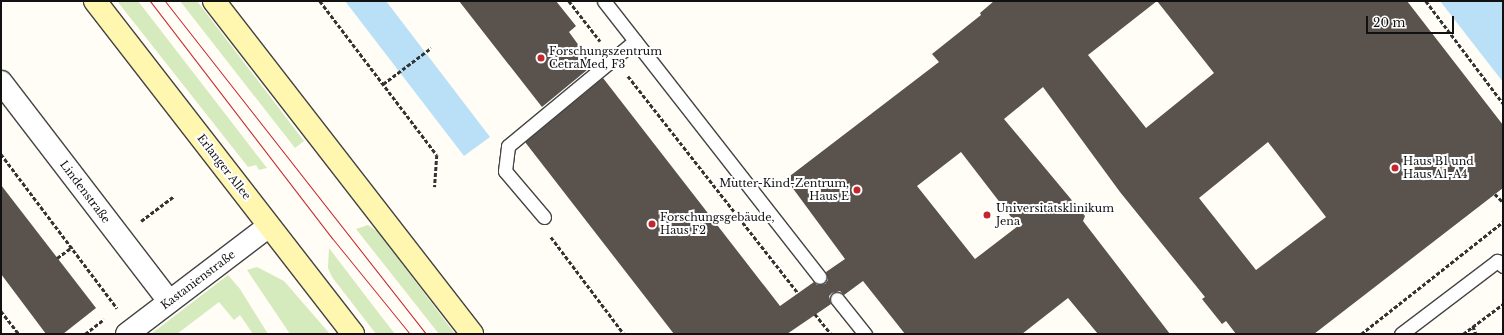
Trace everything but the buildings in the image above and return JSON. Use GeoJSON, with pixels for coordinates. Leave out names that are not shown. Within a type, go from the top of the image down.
{"type":"FeatureCollection","features":[{"type":"Feature","properties":{"kind":"main road","name":"Erlanger Allee"},"geometry":{"type":"LineString","coordinates":[[95,1],[353,334]]}},
{"type":"Feature","properties":{"kind":"main road"},"geometry":{"type":"LineString","coordinates":[[214,1],[472,334]]}},
{"type":"Feature","properties":{"kind":"street","name":"Lindenstraße"},"geometry":{"type":"LineString","coordinates":[[1,82],[169,302]]}},
{"type":"Feature","properties":{"kind":"street","name":"Kastanienstraße"},"geometry":{"type":"LineString","coordinates":[[127,334],[269,226]]}},
{"type":"Feature","properties":{"kind":"lane"},"geometry":{"type":"LineString","coordinates":[[604,1],[820,277]]}},
{"type":"Feature","properties":{"kind":"lane"},"geometry":{"type":"LineString","coordinates":[[544,217],[505,171],[508,146],[635,41]]}},
{"type":"Feature","properties":{"kind":"lane"},"geometry":{"type":"LineString","coordinates":[[1401,334],[1497,261],[1503,266]]}},
{"type":"Feature","properties":{"kind":"lane"},"geometry":{"type":"LineString","coordinates":[[837,299],[865,334]]}},
{"type":"Feature","properties":{"kind":"path"},"geometry":{"type":"LineString","coordinates":[[320,1],[437,155],[435,187]]}},
{"type":"Feature","properties":{"kind":"path"},"geometry":{"type":"LineString","coordinates":[[569,1],[798,293]]}},
{"type":"Feature","properties":{"kind":"path"},"geometry":{"type":"LineString","coordinates":[[1426,1],[1503,103]]}},
{"type":"Feature","properties":{"kind":"path"},"geometry":{"type":"LineString","coordinates":[[383,84],[431,48]]}},
{"type":"Feature","properties":{"kind":"path"},"geometry":{"type":"LineString","coordinates":[[1,154],[118,308],[112,312]]}},
{"type":"Feature","properties":{"kind":"path"},"geometry":{"type":"LineString","coordinates":[[1496,194],[1503,202]]}},
{"type":"Feature","properties":{"kind":"path"},"geometry":{"type":"LineString","coordinates":[[119,237],[174,196]]}},
{"type":"Feature","properties":{"kind":"path"},"geometry":{"type":"LineString","coordinates":[[1361,334],[1503,222]]}},
{"type":"Feature","properties":{"kind":"path"},"geometry":{"type":"LineString","coordinates":[[550,235],[624,334]]}},
{"type":"Feature","properties":{"kind":"path"},"geometry":{"type":"LineString","coordinates":[[57,258],[72,247]]}},
{"type":"Feature","properties":{"kind":"path"},"geometry":{"type":"LineString","coordinates":[[1463,334],[1503,304]]}},
{"type":"Feature","properties":{"kind":"path"},"geometry":{"type":"LineString","coordinates":[[1,311],[19,334]]}},
{"type":"Feature","properties":{"kind":"path"},"geometry":{"type":"LineString","coordinates":[[815,314],[832,334]]}},
{"type":"Feature","properties":{"kind":"path"},"geometry":{"type":"LineString","coordinates":[[85,334],[106,317]]}},
{"type":"Feature","properties":{"kind":"path"},"geometry":{"type":"LineString","coordinates":[[1473,326],[1476,334]]}},
{"type":"Feature","properties":{"kind":"green space"},"geometry":{"type":"Polygon","coordinates":[[[117,1],[138,1],[267,168],[259,170],[256,165],[248,167],[117,1]]]}},
{"type":"Feature","properties":{"kind":"green space"},"geometry":{"type":"Polygon","coordinates":[[[180,1],[197,1],[304,141],[295,148],[180,1]]]}},
{"type":"Feature","properties":{"kind":"green space"},"geometry":{"type":"Polygon","coordinates":[[[368,225],[378,232],[455,334],[439,334],[356,229],[368,225]]]}},
{"type":"Feature","properties":{"kind":"green space"},"geometry":{"type":"Polygon","coordinates":[[[329,248],[395,334],[376,334],[332,277],[328,268],[329,248]]]}},
{"type":"Feature","properties":{"kind":"green space"},"geometry":{"type":"Polygon","coordinates":[[[257,267],[284,281],[330,334],[290,334],[247,270],[257,267]]]}},
{"type":"Feature","properties":{"kind":"green space"},"geometry":{"type":"Polygon","coordinates":[[[228,275],[240,289],[268,334],[253,334],[240,315],[234,320],[219,302],[177,334],[151,334],[228,275]]]}},
{"type":"Feature","properties":{"kind":"water"},"geometry":{"type":"Polygon","coordinates":[[[345,1],[386,1],[490,137],[464,156],[345,1]]]}},
{"type":"Feature","properties":{"kind":"water"},"geometry":{"type":"Polygon","coordinates":[[[1440,1],[1503,1],[1503,82],[1440,1]]]}},
{"type":"Feature","properties":{"kind":"tram line"},"geometry":{"type":"LineString","coordinates":[[150,1],[332,238],[410,334]]}},
{"type":"Feature","properties":{"kind":"tram line"},"geometry":{"type":"LineString","coordinates":[[165,1],[426,334]]}},
{"type":"Feature","properties":{"kind":"place","name":"Forschungszentrum CetraMed, F3"},"geometry":{"type":"Point","coordinates":[541,58]}},
{"type":"Feature","properties":{"kind":"place","name":"Haus B1 und Haus A1-A4"},"geometry":{"type":"Point","coordinates":[1395,168]}},
{"type":"Feature","properties":{"kind":"place","name":"Mutter-Kind-Zentrum, Haus E"},"geometry":{"type":"Point","coordinates":[857,190]}},
{"type":"Feature","properties":{"kind":"place","name":"Universitätsklinikum Jena"},"geometry":{"type":"Point","coordinates":[987,215]}},
{"type":"Feature","properties":{"kind":"place","name":"Forschungsgebäude, Haus F2"},"geometry":{"type":"Point","coordinates":[652,224]}}]}
